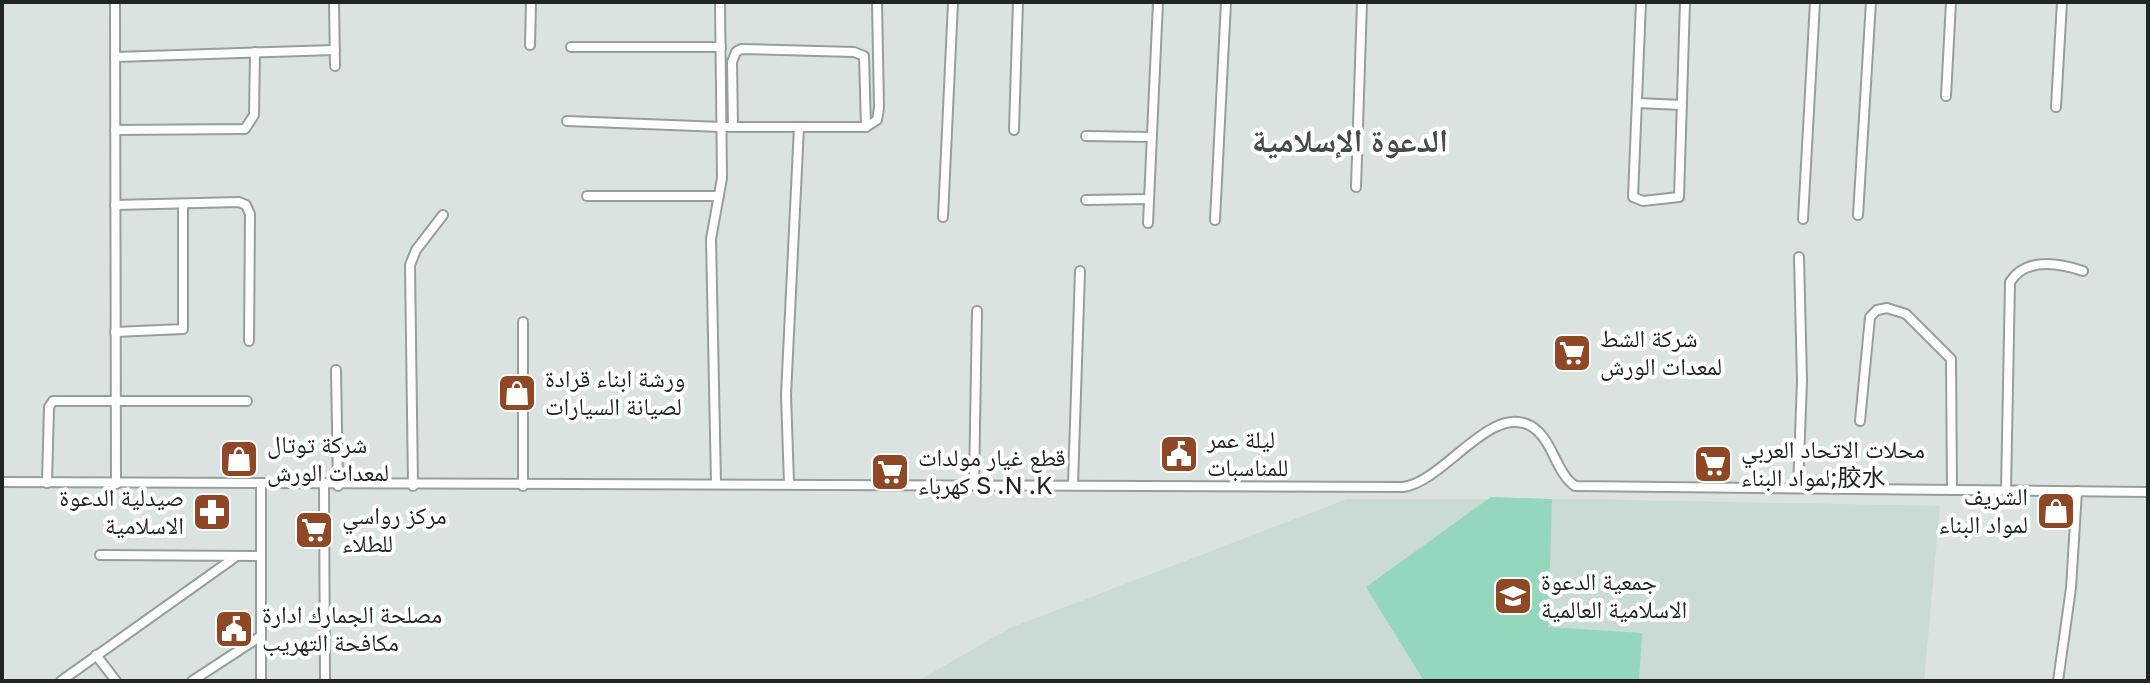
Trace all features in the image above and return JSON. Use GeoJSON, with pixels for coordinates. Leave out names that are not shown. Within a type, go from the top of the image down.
{"type":"FeatureCollection","features":[{"type":"Feature","properties":{"kind":"street"},"geometry":{"type":"LineString","coordinates":[[115,2],[116,484]]}},
{"type":"Feature","properties":{"kind":"street"},"geometry":{"type":"LineString","coordinates":[[334,2],[335,66]]}},
{"type":"Feature","properties":{"kind":"street"},"geometry":{"type":"LineString","coordinates":[[530,45],[531,2]]}},
{"type":"Feature","properties":{"kind":"street"},"geometry":{"type":"LineString","coordinates":[[716,483],[711,239],[719,196],[722,127],[720,2]]}},
{"type":"Feature","properties":{"kind":"street"},"geometry":{"type":"LineString","coordinates":[[567,121],[722,127],[866,127],[877,120],[879,108],[877,2]]}},
{"type":"Feature","properties":{"kind":"street"},"geometry":{"type":"LineString","coordinates":[[943,217],[953,2]]}},
{"type":"Feature","properties":{"kind":"street"},"geometry":{"type":"LineString","coordinates":[[1014,130],[1018,2]]}},
{"type":"Feature","properties":{"kind":"street"},"geometry":{"type":"LineString","coordinates":[[1148,223],[1158,2]]}},
{"type":"Feature","properties":{"kind":"street"},"geometry":{"type":"LineString","coordinates":[[1215,220],[1226,2]]}},
{"type":"Feature","properties":{"kind":"street"},"geometry":{"type":"LineString","coordinates":[[1356,187],[1362,2]]}},
{"type":"Feature","properties":{"kind":"street"},"geometry":{"type":"LineString","coordinates":[[1641,2],[1633,198],[1637,201],[1673,201],[1679,197],[1685,2]]}},
{"type":"Feature","properties":{"kind":"street"},"geometry":{"type":"LineString","coordinates":[[1803,219],[1815,2]]}},
{"type":"Feature","properties":{"kind":"street"},"geometry":{"type":"LineString","coordinates":[[1858,215],[1871,2]]}},
{"type":"Feature","properties":{"kind":"street"},"geometry":{"type":"LineString","coordinates":[[1946,96],[1951,2]]}},
{"type":"Feature","properties":{"kind":"street"},"geometry":{"type":"LineString","coordinates":[[2056,107],[2062,2]]}},
{"type":"Feature","properties":{"kind":"street"},"geometry":{"type":"LineString","coordinates":[[571,47],[721,47]]}},
{"type":"Feature","properties":{"kind":"street"},"geometry":{"type":"LineString","coordinates":[[733,127],[732,62],[736,52],[741,49],[861,53],[865,64],[866,127]]}},
{"type":"Feature","properties":{"kind":"street"},"geometry":{"type":"LineString","coordinates":[[115,57],[335,50]]}},
{"type":"Feature","properties":{"kind":"street"},"geometry":{"type":"LineString","coordinates":[[115,130],[245,129],[254,115],[255,52]]}},
{"type":"Feature","properties":{"kind":"street"},"geometry":{"type":"LineString","coordinates":[[1637,103],[1682,105]]}},
{"type":"Feature","properties":{"kind":"street"},"geometry":{"type":"LineString","coordinates":[[789,483],[786,395],[799,127]]}},
{"type":"Feature","properties":{"kind":"street"},"geometry":{"type":"LineString","coordinates":[[1086,136],[1151,137]]}},
{"type":"Feature","properties":{"kind":"street"},"geometry":{"type":"LineString","coordinates":[[587,196],[719,196]]}},
{"type":"Feature","properties":{"kind":"street"},"geometry":{"type":"LineString","coordinates":[[1086,200],[1149,199]]}},
{"type":"Feature","properties":{"kind":"street"},"geometry":{"type":"LineString","coordinates":[[115,205],[239,202],[248,208],[249,341]]}},
{"type":"Feature","properties":{"kind":"street"},"geometry":{"type":"LineString","coordinates":[[115,332],[183,329],[183,204]]}},
{"type":"Feature","properties":{"kind":"street"},"geometry":{"type":"LineString","coordinates":[[413,486],[410,265],[416,250],[443,215]]}},
{"type":"Feature","properties":{"kind":"street"},"geometry":{"type":"LineString","coordinates":[[1798,488],[1802,381],[1799,257]]}},
{"type":"Feature","properties":{"kind":"street"},"geometry":{"type":"LineString","coordinates":[[2006,490],[2010,282],[2015,274],[2037,265],[2065,265],[2083,271]]}},
{"type":"Feature","properties":{"kind":"street"},"geometry":{"type":"LineString","coordinates":[[1073,484],[1080,271]]}},
{"type":"Feature","properties":{"kind":"street"},"geometry":{"type":"LineString","coordinates":[[1860,421],[1870,317],[1877,310],[1898,310],[1913,319],[1951,359],[1952,490]]}},
{"type":"Feature","properties":{"kind":"street"},"geometry":{"type":"LineString","coordinates":[[974,484],[977,311]]}},
{"type":"Feature","properties":{"kind":"street"},"geometry":{"type":"LineString","coordinates":[[523,322],[523,486]]}},
{"type":"Feature","properties":{"kind":"street"},"geometry":{"type":"LineString","coordinates":[[336,370],[338,486]]}},
{"type":"Feature","properties":{"kind":"street"},"geometry":{"type":"LineString","coordinates":[[47,483],[51,403],[62,399],[116,403],[247,401]]}},
{"type":"Feature","properties":{"kind":"street"},"geometry":{"type":"LineString","coordinates":[[2,482],[324,486],[716,483],[1416,486],[1494,427],[1521,422],[1537,430],[1573,486],[2148,492]]}},
{"type":"Feature","properties":{"kind":"street"},"geometry":{"type":"LineString","coordinates":[[261,485],[261,681]]}},
{"type":"Feature","properties":{"kind":"street"},"geometry":{"type":"LineString","coordinates":[[324,486],[325,681]]}},
{"type":"Feature","properties":{"kind":"street"},"geometry":{"type":"LineString","coordinates":[[2058,681],[2071,588],[2077,491]]}},
{"type":"Feature","properties":{"kind":"street"},"geometry":{"type":"LineString","coordinates":[[100,555],[261,556]]}},
{"type":"Feature","properties":{"kind":"street"},"geometry":{"type":"LineString","coordinates":[[61,681],[234,558]]}},
{"type":"Feature","properties":{"kind":"street"},"geometry":{"type":"LineString","coordinates":[[192,681],[261,636]]}},
{"type":"Feature","properties":{"kind":"street"},"geometry":{"type":"LineString","coordinates":[[96,655],[116,681]]}},
{"type":"Feature","properties":{"kind":"shaded area","name":"جمعية الدعوة الاسلامية العالمية"},"geometry":{"type":"Polygon","coordinates":[[[1347,499],[1581,499],[1940,506],[1924,681],[918,681],[1010,628],[1347,499]]]}},
{"type":"Feature","properties":{"kind":"green space"},"geometry":{"type":"Polygon","coordinates":[[[1491,497],[1552,499],[1548,627],[1642,633],[1639,681],[1424,681],[1366,587],[1491,497]]]}},
{"type":"Feature","properties":{"kind":"place","name":"شركة الشط لمعدات الورش"},"geometry":{"type":"Point","coordinates":[1572,353]}},
{"type":"Feature","properties":{"kind":"place","name":"ورشة ابناء قرادة لصيانة السيارات"},"geometry":{"type":"Point","coordinates":[517,393]}},
{"type":"Feature","properties":{"kind":"place","name":"ليلة عمر للمناسبات"},"geometry":{"type":"Point","coordinates":[1179,454]}},
{"type":"Feature","properties":{"kind":"place","name":"شركة توتال لمعدات الورش"},"geometry":{"type":"Point","coordinates":[239,459]}},
{"type":"Feature","properties":{"kind":"place","name":"محلات الاتحاد العربي لمواد البناء;胶水"},"geometry":{"type":"Point","coordinates":[1713,464]}},
{"type":"Feature","properties":{"kind":"place","name":"قطع غيار مولدات كهرباء S .N .K"},"geometry":{"type":"Point","coordinates":[890,472]}},
{"type":"Feature","properties":{"kind":"place","name":"الشريف لمواد البناء"},"geometry":{"type":"Point","coordinates":[2056,511]}},
{"type":"Feature","properties":{"kind":"place","name":"صيدلية الدعوة الاسلامية"},"geometry":{"type":"Point","coordinates":[212,512]}},
{"type":"Feature","properties":{"kind":"place","name":"مركز رواسي للطلاء"},"geometry":{"type":"Point","coordinates":[314,530]}},
{"type":"Feature","properties":{"kind":"place","name":"جمعية الدعوة الاسلامية العالمية"},"geometry":{"type":"Point","coordinates":[1513,596]}},
{"type":"Feature","properties":{"kind":"place","name":"مصلحة الجمارك ادارة مكافحة التهريب"},"geometry":{"type":"Point","coordinates":[234,629]}},
{"type":"Feature","properties":{"kind":"district","name":"الدعوة الإسلامية"},"geometry":{"type":"Point","coordinates":[1350,141]}}]}
